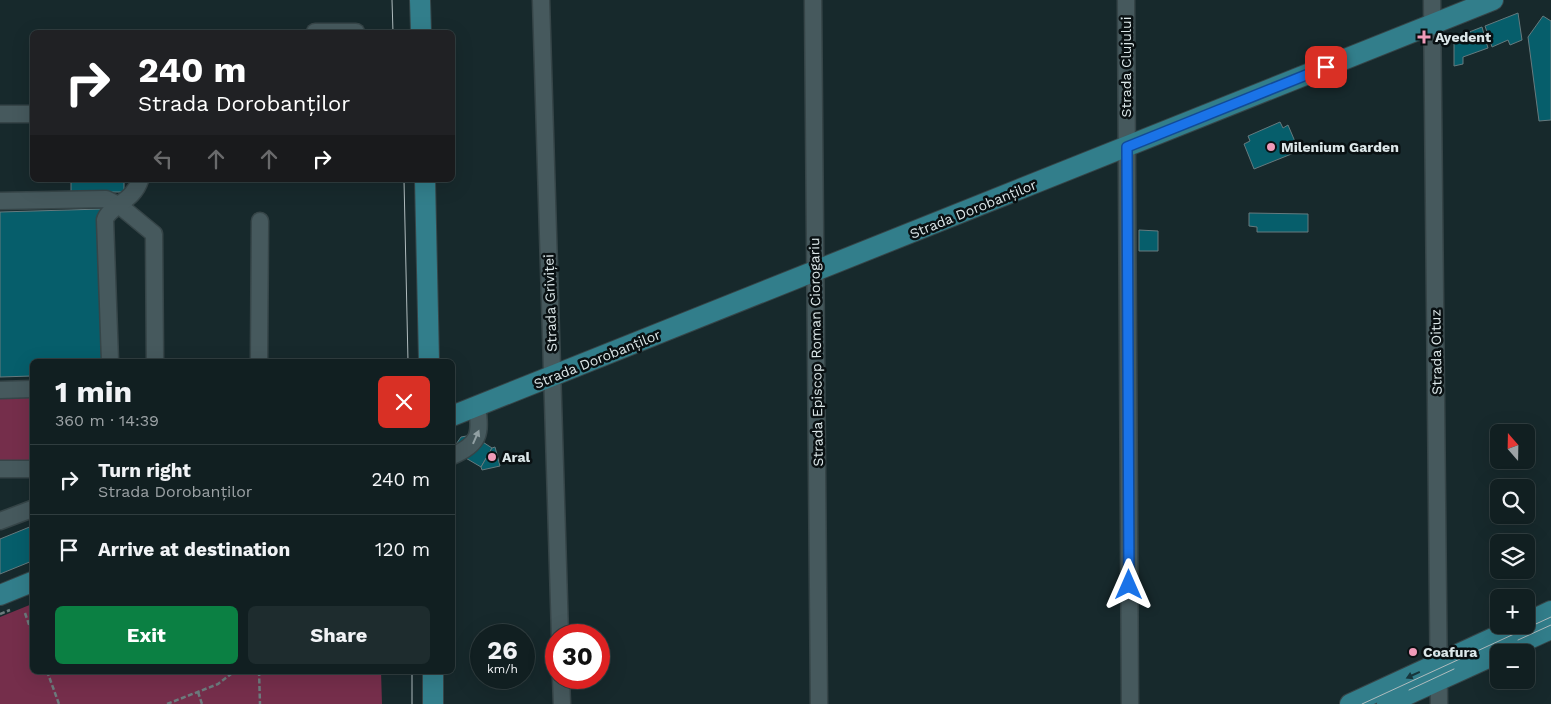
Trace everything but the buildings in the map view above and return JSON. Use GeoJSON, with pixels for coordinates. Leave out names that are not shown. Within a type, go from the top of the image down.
{"type":"FeatureCollection","features":[{"type":"Feature","properties":{"kind":"main road"},"geometry":{"type":"LineString","coordinates":[[420,0],[421,30]]}},
{"type":"Feature","properties":{"kind":"main road","name":"Strada Dorobanților"},"geometry":{"type":"LineString","coordinates":[[455,415],[1493,0]]}},
{"type":"Feature","properties":{"kind":"main road"},"geometry":{"type":"LineString","coordinates":[[425,182],[429,359]]}},
{"type":"Feature","properties":{"kind":"main road"},"geometry":{"type":"LineString","coordinates":[[0,595],[30,583]]}},
{"type":"Feature","properties":{"kind":"main road"},"geometry":{"type":"LineString","coordinates":[[1535,619],[1551,611]]}},
{"type":"Feature","properties":{"kind":"main road"},"geometry":{"type":"LineString","coordinates":[[1518,644],[1551,629]]}},
{"type":"Feature","properties":{"kind":"main road"},"geometry":{"type":"LineString","coordinates":[[1387,704],[1505,634]]}},
{"type":"Feature","properties":{"kind":"main road"},"geometry":{"type":"LineString","coordinates":[[1350,704],[1490,656]]}},
{"type":"Feature","properties":{"kind":"main road"},"geometry":{"type":"LineString","coordinates":[[433,674],[433,704]]}},
{"type":"Feature","properties":{"kind":"street","name":"Strada Griviței"},"geometry":{"type":"LineString","coordinates":[[541,0],[560,624]]}},
{"type":"Feature","properties":{"kind":"street","name":"Strada Episcop Roman Ciorogariu"},"geometry":{"type":"LineString","coordinates":[[813,0],[819,704]]}},
{"type":"Feature","properties":{"kind":"street","name":"Strada Clujului"},"geometry":{"type":"LineString","coordinates":[[1126,0],[1130,704]]}},
{"type":"Feature","properties":{"kind":"street","name":"Strada Oituz"},"geometry":{"type":"LineString","coordinates":[[1432,0],[1439,704]]}},
{"type":"Feature","properties":{"kind":"street"},"geometry":{"type":"LineString","coordinates":[[0,114],[30,114]]}},
{"type":"Feature","properties":{"kind":"street"},"geometry":{"type":"LineString","coordinates":[[110,359],[105,220],[109,212],[120,206],[134,193],[139,182]]}},
{"type":"Feature","properties":{"kind":"street"},"geometry":{"type":"LineString","coordinates":[[0,201],[99,198],[111,200],[154,234],[154,359]]}},
{"type":"Feature","properties":{"kind":"street"},"geometry":{"type":"LineString","coordinates":[[259,359],[260,221]]}},
{"type":"Feature","properties":{"kind":"street"},"geometry":{"type":"LineString","coordinates":[[0,390],[30,389]]}},
{"type":"Feature","properties":{"kind":"street"},"geometry":{"type":"LineString","coordinates":[[455,454],[466,449],[476,440],[480,426],[476,406]]}},
{"type":"Feature","properties":{"kind":"street"},"geometry":{"type":"LineString","coordinates":[[0,469],[30,469]]}},
{"type":"Feature","properties":{"kind":"street"},"geometry":{"type":"LineString","coordinates":[[0,521],[30,510]]}},
{"type":"Feature","properties":{"kind":"street"},"geometry":{"type":"LineString","coordinates":[[561,689],[562,704]]}},
{"type":"Feature","properties":{"kind":"path"},"geometry":{"type":"LineString","coordinates":[[25,613],[30,627]]}},
{"type":"Feature","properties":{"kind":"path"},"geometry":{"type":"LineString","coordinates":[[47,674],[59,704]]}},
{"type":"Feature","properties":{"kind":"path"},"geometry":{"type":"LineString","coordinates":[[167,704],[218,684],[231,674]]}},
{"type":"Feature","properties":{"kind":"path"},"geometry":{"type":"LineString","coordinates":[[259,674],[260,704]]}},
{"type":"Feature","properties":{"kind":"path"},"geometry":{"type":"LineString","coordinates":[[198,692],[202,704]]}},
{"type":"Feature","properties":{"kind":"shaded area"},"geometry":{"type":"Polygon","coordinates":[[[30,395],[30,465],[0,464],[0,397],[30,395]]]}},
{"type":"Feature","properties":{"kind":"shaded area"},"geometry":{"type":"Polygon","coordinates":[[[30,605],[30,674],[381,674],[382,704],[0,704],[0,617],[30,605]]]}},
{"type":"Feature","properties":{"kind":"tram line"},"geometry":{"type":"LineString","coordinates":[[392,0],[393,30]]}},
{"type":"Feature","properties":{"kind":"tram line"},"geometry":{"type":"LineString","coordinates":[[404,182],[408,359]]}},
{"type":"Feature","properties":{"kind":"tram line"},"geometry":{"type":"LineString","coordinates":[[1362,704],[1551,617]]}},
{"type":"Feature","properties":{"kind":"tram line"},"geometry":{"type":"LineString","coordinates":[[1518,640],[1551,625]]}},
{"type":"Feature","properties":{"kind":"tram line"},"geometry":{"type":"LineString","coordinates":[[1409,690],[1454,669]]}},
{"type":"Feature","properties":{"kind":"tram line"},"geometry":{"type":"LineString","coordinates":[[412,674],[412,704]]}},
{"type":"Feature","properties":{"kind":"place","name":"Ayedent"},"geometry":{"type":"Point","coordinates":[1424,37]}},
{"type":"Feature","properties":{"kind":"place","name":"Milenium Garden"},"geometry":{"type":"Point","coordinates":[1271,147]}},
{"type":"Feature","properties":{"kind":"place","name":"Aral"},"geometry":{"type":"Point","coordinates":[492,457]}},
{"type":"Feature","properties":{"kind":"place","name":"Coafura"},"geometry":{"type":"Point","coordinates":[1413,652]}},
{"type":"Feature","properties":{"kind":"route"},"geometry":{"type":"LineString","coordinates":[[1129,585],[1127,147],[1326,67]]}}]}
